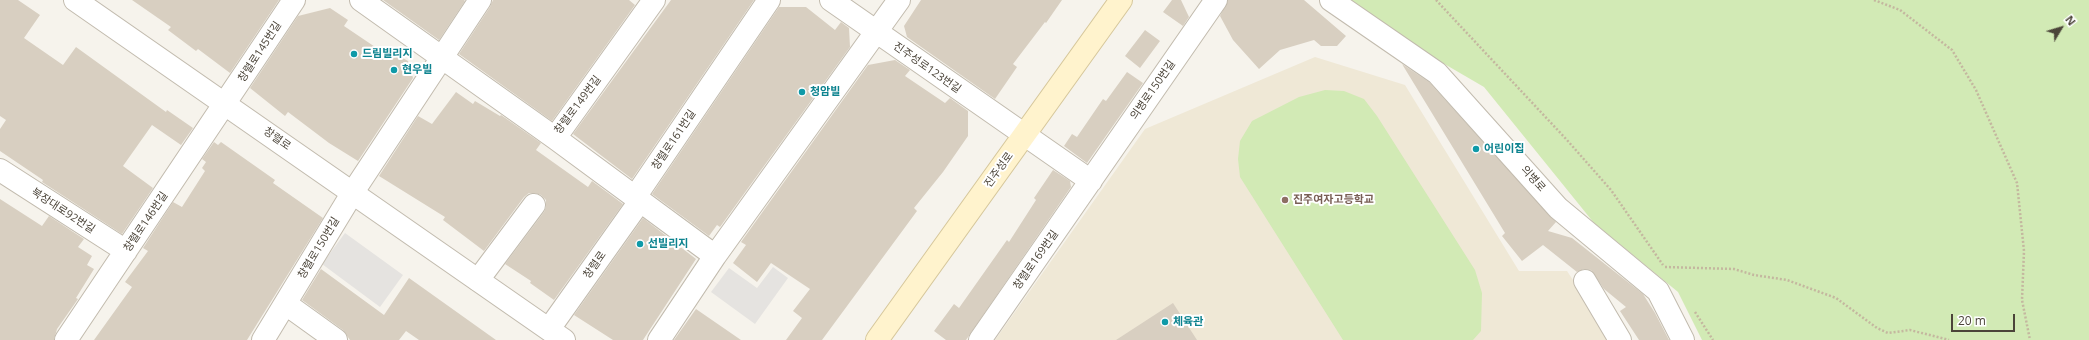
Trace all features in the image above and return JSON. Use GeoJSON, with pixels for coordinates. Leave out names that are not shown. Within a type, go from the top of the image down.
{"type":"FeatureCollection","features":[{"type":"Feature","properties":{"kind":"main road","name":"진주성로"},"geometry":{"type":"LineString","coordinates":[[877,340],[1121,0]]}},
{"type":"Feature","properties":{"kind":"street","name":"창렬로"},"geometry":{"type":"LineString","coordinates":[[75,0],[353,192],[556,335],[638,199]]}},
{"type":"Feature","properties":{"kind":"street","name":"창렬로145번길"},"geometry":{"type":"LineString","coordinates":[[226,104],[294,0]]}},
{"type":"Feature","properties":{"kind":"street","name":"창렬로149번길"},"geometry":{"type":"LineString","coordinates":[[361,0],[556,138],[654,0]]}},
{"type":"Feature","properties":{"kind":"street"},"geometry":{"type":"LineString","coordinates":[[353,192],[480,0]]}},
{"type":"Feature","properties":{"kind":"street","name":"창렬로161번길"},"geometry":{"type":"LineString","coordinates":[[638,199],[769,0]]}},
{"type":"Feature","properties":{"kind":"street","name":"진주성로123번길"},"geometry":{"type":"LineString","coordinates":[[831,0],[876,33],[1091,181]]}},
{"type":"Feature","properties":{"kind":"street"},"geometry":{"type":"LineString","coordinates":[[659,340],[715,256],[899,0]]}},
{"type":"Feature","properties":{"kind":"street","name":"의병로150번길"},"geometry":{"type":"LineString","coordinates":[[1091,181],[1216,0]]}},
{"type":"Feature","properties":{"kind":"street","name":"의병로"},"geometry":{"type":"LineString","coordinates":[[1331,0],[1437,73],[1558,208],[1658,291],[1683,340]]}},
{"type":"Feature","properties":{"kind":"street","name":"창렬로146번길"},"geometry":{"type":"LineString","coordinates":[[66,340],[226,104]]}},
{"type":"Feature","properties":{"kind":"street"},"geometry":{"type":"LineString","coordinates":[[556,138],[715,256]]}},
{"type":"Feature","properties":{"kind":"street","name":"북장대로92번길"},"geometry":{"type":"LineString","coordinates":[[0,170],[126,251]]}},
{"type":"Feature","properties":{"kind":"street","name":"창렬로169번길"},"geometry":{"type":"LineString","coordinates":[[980,340],[1091,181]]}},
{"type":"Feature","properties":{"kind":"street","name":"창렬로150번길"},"geometry":{"type":"LineString","coordinates":[[263,340],[353,192]]}},
{"type":"Feature","properties":{"kind":"street"},"geometry":{"type":"LineString","coordinates":[[478,280],[534,205]]}},
{"type":"Feature","properties":{"kind":"street"},"geometry":{"type":"LineString","coordinates":[[1585,280],[1620,340]]}},
{"type":"Feature","properties":{"kind":"street"},"geometry":{"type":"LineString","coordinates":[[286,304],[336,340]]}},
{"type":"Feature","properties":{"kind":"path"},"geometry":{"type":"LineString","coordinates":[[1436,0],[1562,134],[1611,190],[1664,267],[1734,269],[1754,275],[1787,280],[1836,298],[1877,328],[1888,333],[1910,330],[1949,340]]}},
{"type":"Feature","properties":{"kind":"path"},"geometry":{"type":"LineString","coordinates":[[1874,0],[1900,10],[1952,50],[1976,90],[2016,183],[2024,251],[2022,300],[2030,340]]}},
{"type":"Feature","properties":{"kind":"shaded area","name":"진주여자고등학교"},"geometry":{"type":"Polygon","coordinates":[[[1315,57],[1405,85],[1519,271],[1567,271],[1613,340],[995,340],[1145,129],[1315,57]]]}},
{"type":"Feature","properties":{"kind":"shaded area"},"geometry":{"type":"Polygon","coordinates":[[[345,233],[403,275],[380,307],[322,264],[345,233]]]}},
{"type":"Feature","properties":{"kind":"shaded area"},"geometry":{"type":"Polygon","coordinates":[[[773,267],[788,278],[755,324],[711,292],[729,268],[757,288],[773,267]]]}},
{"type":"Feature","properties":{"kind":"green space"},"geometry":{"type":"Polygon","coordinates":[[[1327,0],[2089,0],[2089,340],[1702,340],[1678,292],[1594,223],[1484,87],[1405,41],[1324,9],[1327,0]]]}},
{"type":"Feature","properties":{"kind":"green space"},"geometry":{"type":"Polygon","coordinates":[[[1325,90],[1344,91],[1364,99],[1377,116],[1475,270],[1482,293],[1481,331],[1473,340],[1343,340],[1240,177],[1238,159],[1240,141],[1252,121],[1299,97],[1325,90]]]}},
{"type":"Feature","properties":{"kind":"building"},"geometry":{"type":"Polygon","coordinates":[[[0,0],[18,0],[40,15],[24,38],[63,65],[76,47],[166,112],[167,110],[193,128],[181,145],[152,125],[123,166],[153,188],[122,234],[42,182],[43,180],[0,151],[0,129],[6,120],[0,116],[0,0]]]}},
{"type":"Feature","properties":{"kind":"building"},"geometry":{"type":"Polygon","coordinates":[[[132,0],[279,0],[230,73],[198,49],[196,51],[168,30],[171,27],[132,0]]]}},
{"type":"Feature","properties":{"kind":"building"},"geometry":{"type":"Polygon","coordinates":[[[383,0],[464,0],[465,1],[439,40],[383,0]]]}},
{"type":"Feature","properties":{"kind":"building"},"geometry":{"type":"Polygon","coordinates":[[[493,0],[629,0],[635,5],[552,121],[459,54],[493,0]]]}},
{"type":"Feature","properties":{"kind":"building"},"geometry":{"type":"Polygon","coordinates":[[[671,0],[754,0],[632,179],[573,134],[671,0]]]}},
{"type":"Feature","properties":{"kind":"building"},"geometry":{"type":"Polygon","coordinates":[[[921,0],[1062,0],[1046,23],[1045,22],[1013,64],[1017,67],[995,99],[907,37],[904,26],[921,0]]]}},
{"type":"Feature","properties":{"kind":"building"},"geometry":{"type":"Polygon","coordinates":[[[1172,0],[1181,0],[1189,17],[1183,26],[1163,12],[1172,0]]]}},
{"type":"Feature","properties":{"kind":"building"},"geometry":{"type":"Polygon","coordinates":[[[1228,0],[1304,0],[1346,36],[1337,46],[1321,46],[1314,40],[1280,50],[1259,69],[1233,40],[1220,16],[1228,0]]]}},
{"type":"Feature","properties":{"kind":"building"},"geometry":{"type":"Polygon","coordinates":[[[779,7],[806,7],[835,30],[841,22],[849,28],[850,47],[720,227],[717,225],[709,236],[652,194],[779,7]]]}},
{"type":"Feature","properties":{"kind":"building"},"geometry":{"type":"Polygon","coordinates":[[[330,8],[348,20],[344,26],[387,55],[390,51],[408,61],[413,78],[358,161],[329,143],[288,112],[285,116],[250,88],[298,16],[330,8]]]}},
{"type":"Feature","properties":{"kind":"building"},"geometry":{"type":"Polygon","coordinates":[[[1145,30],[1160,41],[1140,68],[1125,56],[1145,30]]]}},
{"type":"Feature","properties":{"kind":"building"},"geometry":{"type":"Polygon","coordinates":[[[895,60],[910,70],[905,76],[945,103],[950,98],[968,111],[968,136],[943,172],[914,208],[917,211],[822,340],[786,340],[802,318],[793,311],[810,289],[771,263],[757,282],[733,263],[746,245],[741,242],[868,65],[895,60]]]}},
{"type":"Feature","properties":{"kind":"building","name":"어린이집"},"geometry":{"type":"Polygon","coordinates":[[[1402,64],[1429,82],[1556,222],[1548,231],[1572,238],[1643,294],[1669,340],[1639,340],[1620,311],[1626,307],[1604,289],[1591,270],[1584,269],[1577,272],[1543,245],[1522,261],[1502,236],[1505,233],[1402,64]]]}},
{"type":"Feature","properties":{"kind":"building"},"geometry":{"type":"Polygon","coordinates":[[[1127,72],[1143,83],[1087,163],[1064,146],[1072,134],[1077,137],[1103,99],[1106,101],[1127,72]]]}},
{"type":"Feature","properties":{"kind":"building"},"geometry":{"type":"Polygon","coordinates":[[[456,92],[473,104],[475,101],[500,116],[501,115],[541,143],[536,150],[588,187],[592,181],[623,204],[554,300],[530,283],[531,281],[505,264],[544,212],[546,200],[541,195],[529,193],[524,197],[484,251],[443,220],[445,217],[379,176],[418,116],[432,124],[456,92]]]}},
{"type":"Feature","properties":{"kind":"building"},"geometry":{"type":"Polygon","coordinates":[[[214,142],[218,145],[221,142],[275,180],[273,183],[323,218],[247,340],[94,340],[132,287],[125,282],[148,251],[143,248],[173,202],[182,207],[205,171],[202,168],[206,162],[202,159],[214,142]]]}},
{"type":"Feature","properties":{"kind":"building"},"geometry":{"type":"Polygon","coordinates":[[[1053,170],[1070,181],[1071,187],[966,340],[946,340],[934,331],[954,304],[959,308],[1007,240],[1009,242],[1036,200],[1034,198],[1053,170]]]}},
{"type":"Feature","properties":{"kind":"building"},"geometry":{"type":"Polygon","coordinates":[[[0,199],[42,226],[49,216],[84,239],[78,247],[92,256],[87,265],[94,269],[76,298],[78,299],[57,329],[54,340],[0,340],[0,199]]]}},
{"type":"Feature","properties":{"kind":"building"},"geometry":{"type":"Polygon","coordinates":[[[643,218],[696,259],[643,340],[613,340],[574,315],[643,218]]]}},
{"type":"Feature","properties":{"kind":"building"},"geometry":{"type":"Polygon","coordinates":[[[321,269],[384,315],[409,278],[496,340],[419,340],[406,331],[399,340],[350,340],[343,330],[302,300],[321,269]]]}},
{"type":"Feature","properties":{"kind":"building","name":"체육관"},"geometry":{"type":"Polygon","coordinates":[[[1173,303],[1197,340],[1116,340],[1173,303]]]}},
{"type":"Feature","properties":{"kind":"building"},"geometry":{"type":"Polygon","coordinates":[[[696,309],[741,340],[674,340],[696,309]]]}},
{"type":"Feature","properties":{"kind":"place","name":"드림빌리지"},"geometry":{"type":"Point","coordinates":[354,54]}},
{"type":"Feature","properties":{"kind":"place","name":"현우빌"},"geometry":{"type":"Point","coordinates":[394,70]}},
{"type":"Feature","properties":{"kind":"place","name":"청암빌"},"geometry":{"type":"Point","coordinates":[802,92]}},
{"type":"Feature","properties":{"kind":"place","name":"어린이집"},"geometry":{"type":"Point","coordinates":[1476,149]}},
{"type":"Feature","properties":{"kind":"place","name":"진주여자고등학교"},"geometry":{"type":"Point","coordinates":[1285,200]}},
{"type":"Feature","properties":{"kind":"place","name":"선빌리지"},"geometry":{"type":"Point","coordinates":[640,244]}},
{"type":"Feature","properties":{"kind":"place","name":"체육관"},"geometry":{"type":"Point","coordinates":[1165,322]}}]}
